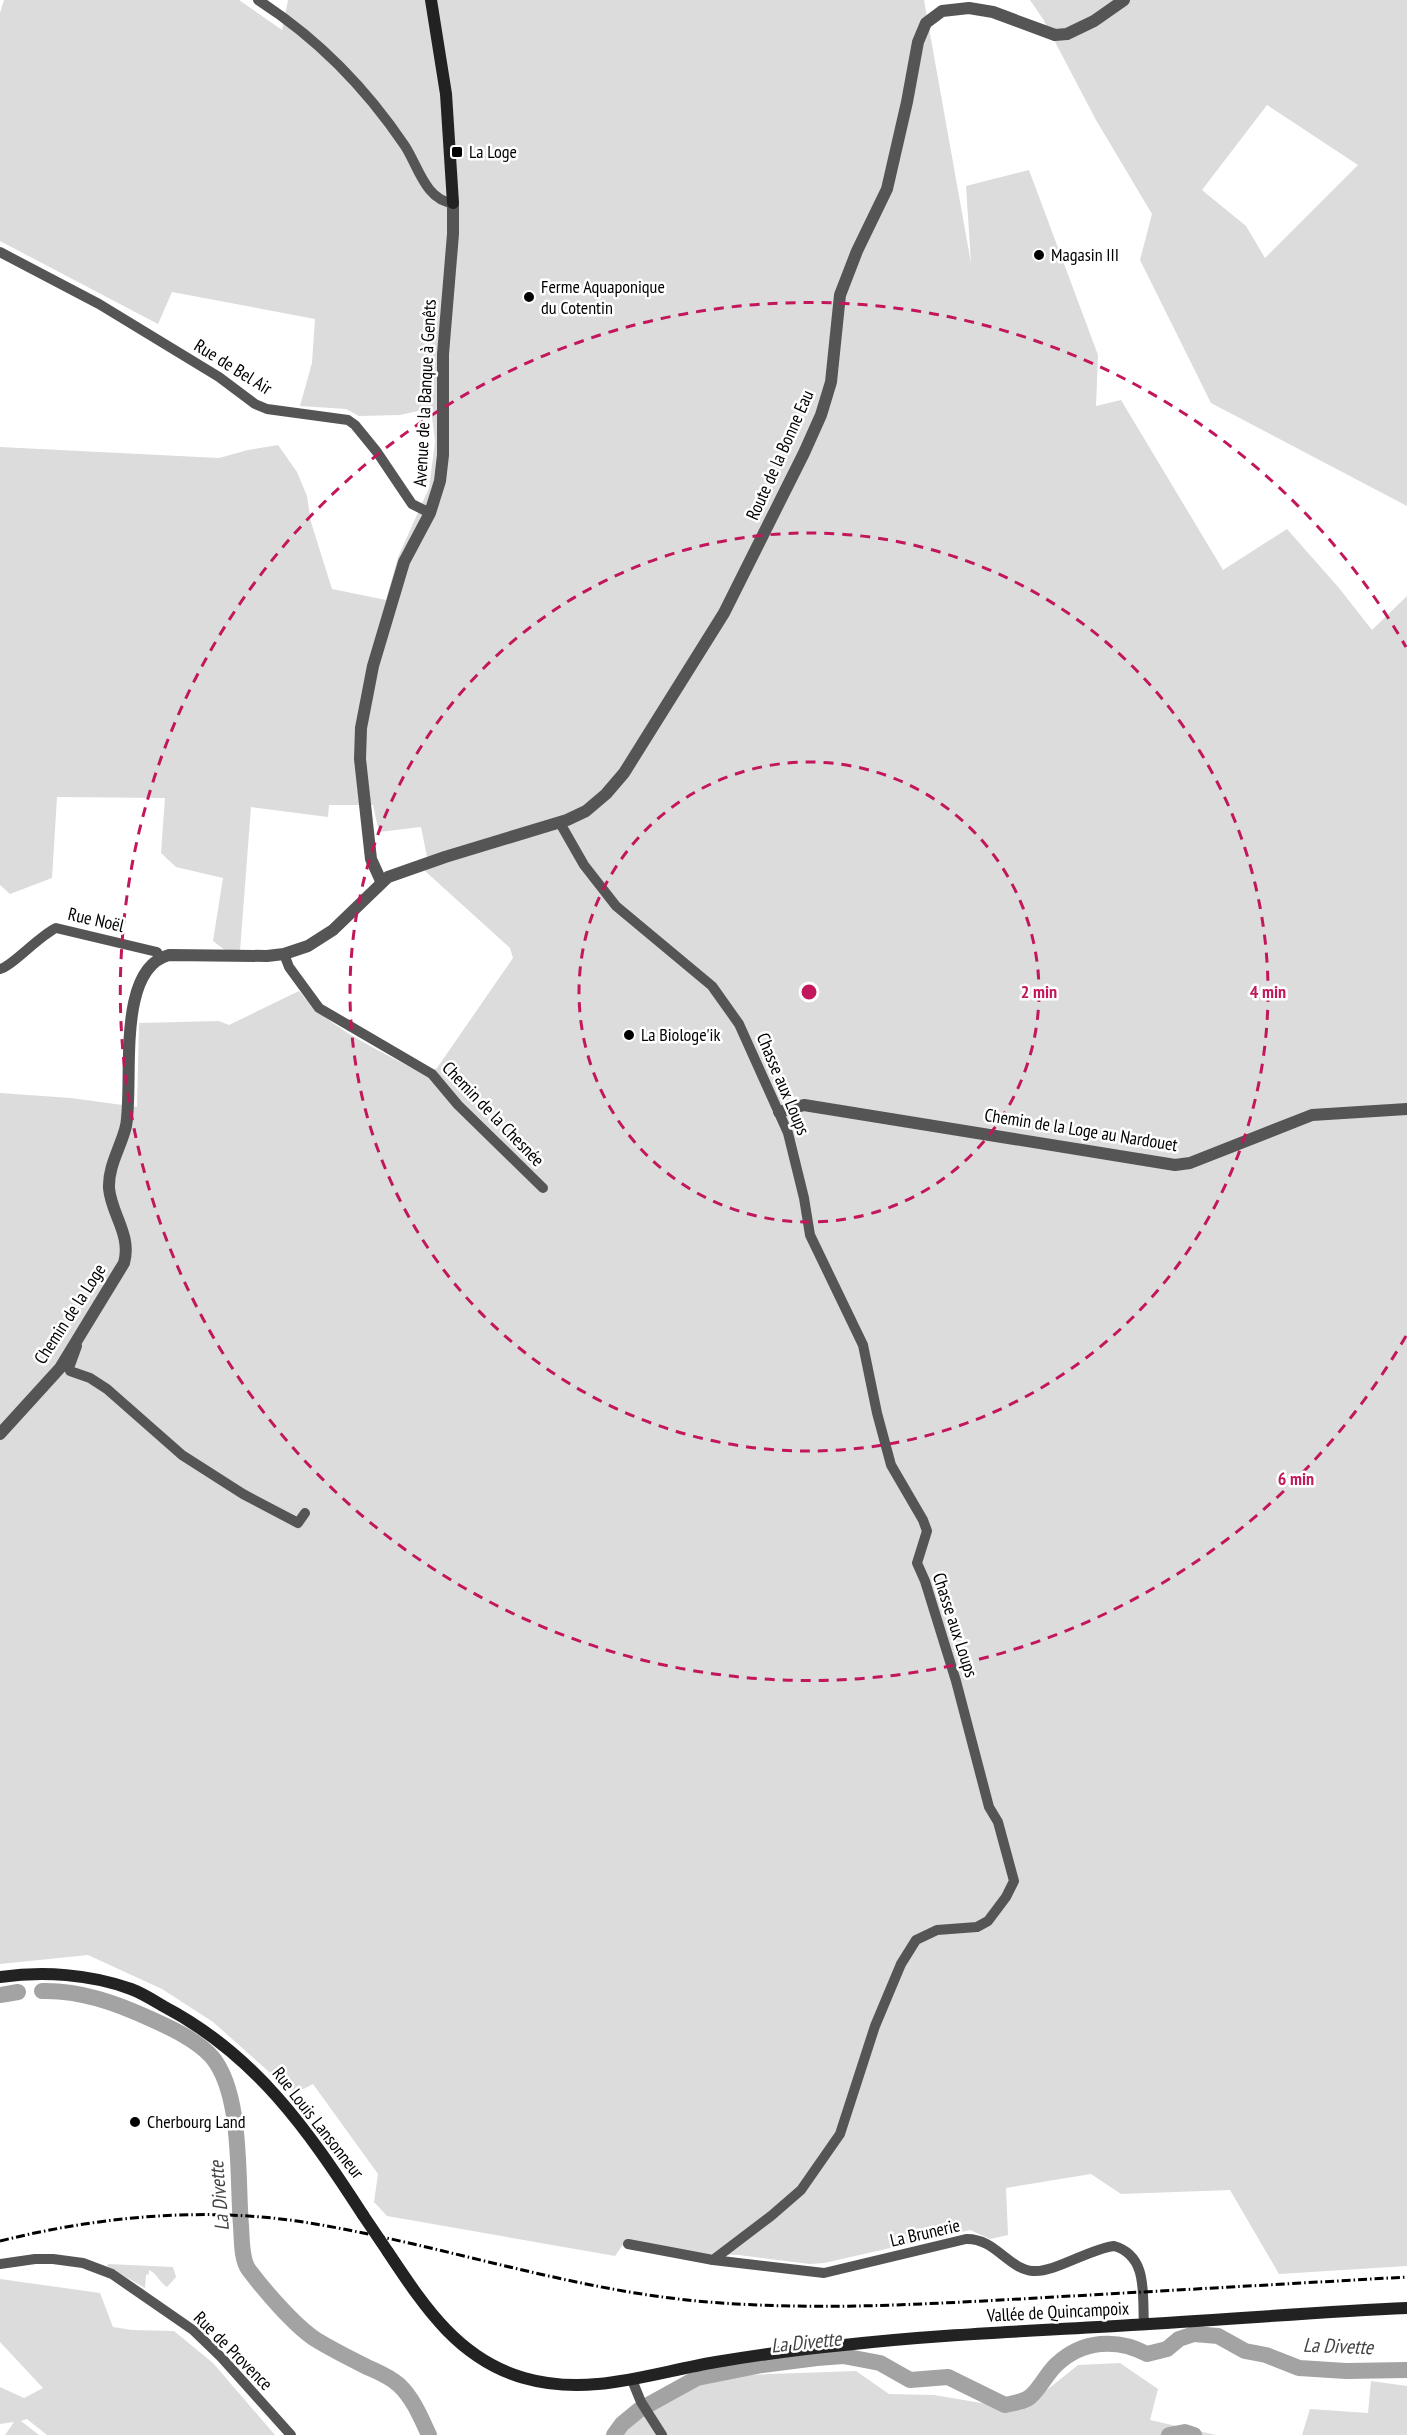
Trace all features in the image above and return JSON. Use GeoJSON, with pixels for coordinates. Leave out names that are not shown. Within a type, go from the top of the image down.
{"type":"FeatureCollection","features":[{"type":"Feature","properties":{"kind":"main road","name":"Avenue de la Banque à Genêts"},"geometry":{"type":"LineString","coordinates":[[431,0],[446,94],[453,203]]}},
{"type":"Feature","properties":{"kind":"main road","name":"Rue Louis Lansonneur"},"geometry":{"type":"LineString","coordinates":[[0,1977],[82,1976],[132,1989],[197,2025],[248,2064],[285,2105],[363,2215],[418,2298],[449,2335],[462,2346],[494,2367],[526,2379],[552,2384],[587,2385],[632,2380]]}},
{"type":"Feature","properties":{"kind":"main road","name":"Vallée de Quincampoix"},"geometry":{"type":"LineString","coordinates":[[632,2380],[713,2362],[849,2344],[1407,2308]]}},
{"type":"Feature","properties":{"kind":"street"},"geometry":{"type":"LineString","coordinates":[[258,0],[304,33],[340,65],[405,146],[430,190],[445,202],[453,203]]}},
{"type":"Feature","properties":{"kind":"street","name":"Route de la Bonne Eau"},"geometry":{"type":"LineString","coordinates":[[381,881],[425,863],[560,823],[598,803],[619,780],[715,629],[750,565],[804,453],[826,399],[834,361],[840,295],[857,251],[887,189],[921,34],[926,22],[933,16],[951,9],[969,8],[993,12],[1055,35],[1076,31],[1124,0]]}},
{"type":"Feature","properties":{"kind":"street","name":"Avenue de la Banque à Genêts"},"geometry":{"type":"LineString","coordinates":[[381,881],[371,859],[361,775],[363,710],[373,666],[404,562],[438,493],[442,463],[444,354],[453,234],[453,203]]}},
{"type":"Feature","properties":{"kind":"street","name":"Rue de Bel Air"},"geometry":{"type":"LineString","coordinates":[[0,252],[99,304],[219,377],[255,404],[267,409],[348,420],[355,425],[377,452],[412,504],[430,513]]}},
{"type":"Feature","properties":{"kind":"street","name":"Chasse aux Loups"},"geometry":{"type":"LineString","coordinates":[[560,823],[590,874],[616,906],[712,986],[739,1024],[779,1112],[788,1133],[804,1198],[810,1235],[863,1345],[886,1449],[894,1472],[927,1531],[917,1563],[925,1581],[956,1681],[989,1807],[998,1822],[1014,1881],[988,1921],[976,1927],[937,1930],[916,1940],[902,1964],[875,2026],[840,2134],[801,2190],[713,2260]]}},
{"type":"Feature","properties":{"kind":"street"},"geometry":{"type":"LineString","coordinates":[[160,957],[169,955],[267,956],[284,954],[308,946],[333,930],[381,881]]}},
{"type":"Feature","properties":{"kind":"street","name":"Rue Noël"},"geometry":{"type":"LineString","coordinates":[[0,969],[7,967],[33,942],[56,928],[157,952],[160,957]]}},
{"type":"Feature","properties":{"kind":"street","name":"Chemin de la Chesnée"},"geometry":{"type":"LineString","coordinates":[[284,954],[289,967],[319,1008],[432,1074],[458,1106],[543,1188]]}},
{"type":"Feature","properties":{"kind":"street","name":"Chemin de la Loge"},"geometry":{"type":"LineString","coordinates":[[0,1434],[60,1368],[122,1267],[126,1255],[124,1233],[111,1201],[110,1179],[125,1128],[135,997],[143,976],[160,957]]}},
{"type":"Feature","properties":{"kind":"street","name":"Chemin de la Loge au Nardouet"},"geometry":{"type":"LineString","coordinates":[[779,1112],[804,1105],[1175,1165],[1190,1163],[1312,1115],[1407,1109]]}},
{"type":"Feature","properties":{"kind":"street"},"geometry":{"type":"LineString","coordinates":[[78,1342],[70,1371],[90,1378],[107,1389],[182,1455],[243,1494],[298,1523],[305,1513]]}},
{"type":"Feature","properties":{"kind":"street","name":"La Brunerie"},"geometry":{"type":"LineString","coordinates":[[628,2244],[713,2260],[824,2273],[973,2239],[984,2242],[1023,2268],[1035,2271],[1114,2246],[1133,2256],[1141,2270],[1144,2325]]}},
{"type":"Feature","properties":{"kind":"street","name":"Rue de Provence"},"geometry":{"type":"LineString","coordinates":[[0,2264],[35,2259],[83,2263],[112,2274],[193,2330],[221,2357],[291,2435]]}},
{"type":"Feature","properties":{"kind":"street"},"geometry":{"type":"LineString","coordinates":[[632,2380],[641,2402],[662,2435]]}},
{"type":"Feature","properties":{"kind":"shaded area"},"geometry":{"type":"Polygon","coordinates":[[[4,0],[239,0],[282,30],[288,0],[924,0],[971,263],[966,186],[1029,170],[1098,355],[1096,406],[1121,400],[1223,570],[1287,529],[1372,630],[1407,596],[1407,2266],[1279,2274],[1230,2190],[1121,2194],[1091,2174],[1006,2188],[1008,2235],[990,2239],[970,2230],[824,2263],[810,2264],[739,2255],[707,2254],[626,2240],[615,2256],[387,2216],[374,2202],[378,2174],[313,2084],[294,2094],[213,2022],[162,1989],[88,1955],[0,1964],[0,1093],[71,1098],[137,1107],[139,1023],[219,1021],[229,1025],[299,991],[326,1018],[341,1029],[425,1075],[437,1068],[513,958],[510,948],[425,871],[427,857],[421,827],[379,832],[373,805],[329,805],[328,817],[251,807],[240,951],[226,951],[213,941],[223,878],[176,867],[161,853],[165,798],[57,797],[52,878],[10,894],[0,885],[0,447],[219,458],[278,445],[297,472],[307,496],[311,522],[332,589],[386,600],[398,557],[429,488],[435,442],[431,408],[400,415],[359,416],[346,409],[300,406],[312,363],[315,319],[172,292],[158,324],[0,241],[0,13],[4,0]]]}},
{"type":"Feature","properties":{"kind":"shaded area"},"geometry":{"type":"Polygon","coordinates":[[[1030,0],[1407,0],[1407,506],[1211,403],[1140,260],[1152,214],[1096,120],[1043,19],[1030,0]],[[1267,105],[1202,190],[1246,226],[1265,258],[1358,165],[1267,105]]]}},
{"type":"Feature","properties":{"kind":"shaded area"},"geometry":{"type":"Polygon","coordinates":[[[108,2264],[173,2267],[176,2277],[167,2287],[149,2270],[149,2274],[146,2275],[145,2288],[107,2266],[108,2264]]]}},
{"type":"Feature","properties":{"kind":"shaded area"},"geometry":{"type":"Polygon","coordinates":[[[0,2279],[100,2293],[113,2327],[174,2331],[213,2363],[275,2435],[47,2435],[27,2419],[21,2421],[39,2435],[5,2435],[14,2422],[0,2424],[0,2387],[24,2398],[43,2388],[0,2342],[0,2279]]]}},
{"type":"Feature","properties":{"kind":"shaded area"},"geometry":{"type":"Polygon","coordinates":[[[1120,2363],[1158,2389],[1150,2420],[1216,2435],[621,2435],[651,2403],[717,2377],[856,2371],[889,2394],[934,2395],[1022,2410],[1078,2365],[1120,2363]]]}},
{"type":"Feature","properties":{"kind":"shaded area"},"geometry":{"type":"Polygon","coordinates":[[[1371,2381],[1407,2386],[1407,2435],[1302,2435],[1310,2409],[1368,2413],[1371,2381]]]}},
{"type":"Feature","properties":{"kind":"waterway","name":"La Divette"},"geometry":{"type":"LineString","coordinates":[[42,1991],[84,1995],[125,2008],[183,2035],[212,2057],[222,2073],[234,2114],[242,2249],[246,2266],[280,2307],[307,2333],[399,2385],[413,2402],[429,2435]]}},
{"type":"Feature","properties":{"kind":"waterway","name":"La Divette"},"geometry":{"type":"LineString","coordinates":[[0,1995],[18,1992]]}},
{"type":"Feature","properties":{"kind":"waterway","name":"La Divette"},"geometry":{"type":"LineString","coordinates":[[614,2435],[622,2424],[639,2410],[697,2378],[762,2365],[817,2358],[843,2356],[880,2363],[910,2380],[948,2377],[1005,2405],[1028,2398],[1057,2364],[1078,2350],[1100,2344],[1112,2344],[1124,2345],[1147,2354],[1167,2349],[1179,2339],[1194,2334],[1218,2336],[1245,2351],[1266,2355],[1299,2368],[1346,2371],[1407,2370]]}},
{"type":"Feature","properties":{"kind":"waterway","name":"La Divette"},"geometry":{"type":"LineString","coordinates":[[1169,2435],[1185,2432],[1194,2435]]}},
{"type":"Feature","properties":{"kind":"railway"},"geometry":{"type":"LineString","coordinates":[[0,2241],[110,2220],[185,2215],[260,2217],[349,2230],[605,2288],[657,2296],[750,2305],[873,2306],[1407,2277]]}},
{"type":"Feature","properties":{"kind":"place","name":"La Loge"},"geometry":{"type":"Point","coordinates":[457,152]}},
{"type":"Feature","properties":{"kind":"place","name":"Magasin III"},"geometry":{"type":"Point","coordinates":[1039,255]}},
{"type":"Feature","properties":{"kind":"place","name":"Ferme Aquaponique du Cotentin"},"geometry":{"type":"Point","coordinates":[529,297]}},
{"type":"Feature","properties":{"kind":"place","name":"La Biologe'ik"},"geometry":{"type":"Point","coordinates":[629,1035]}},
{"type":"Feature","properties":{"kind":"place","name":"Cherbourg Land"},"geometry":{"type":"Point","coordinates":[135,2122]}}]}
